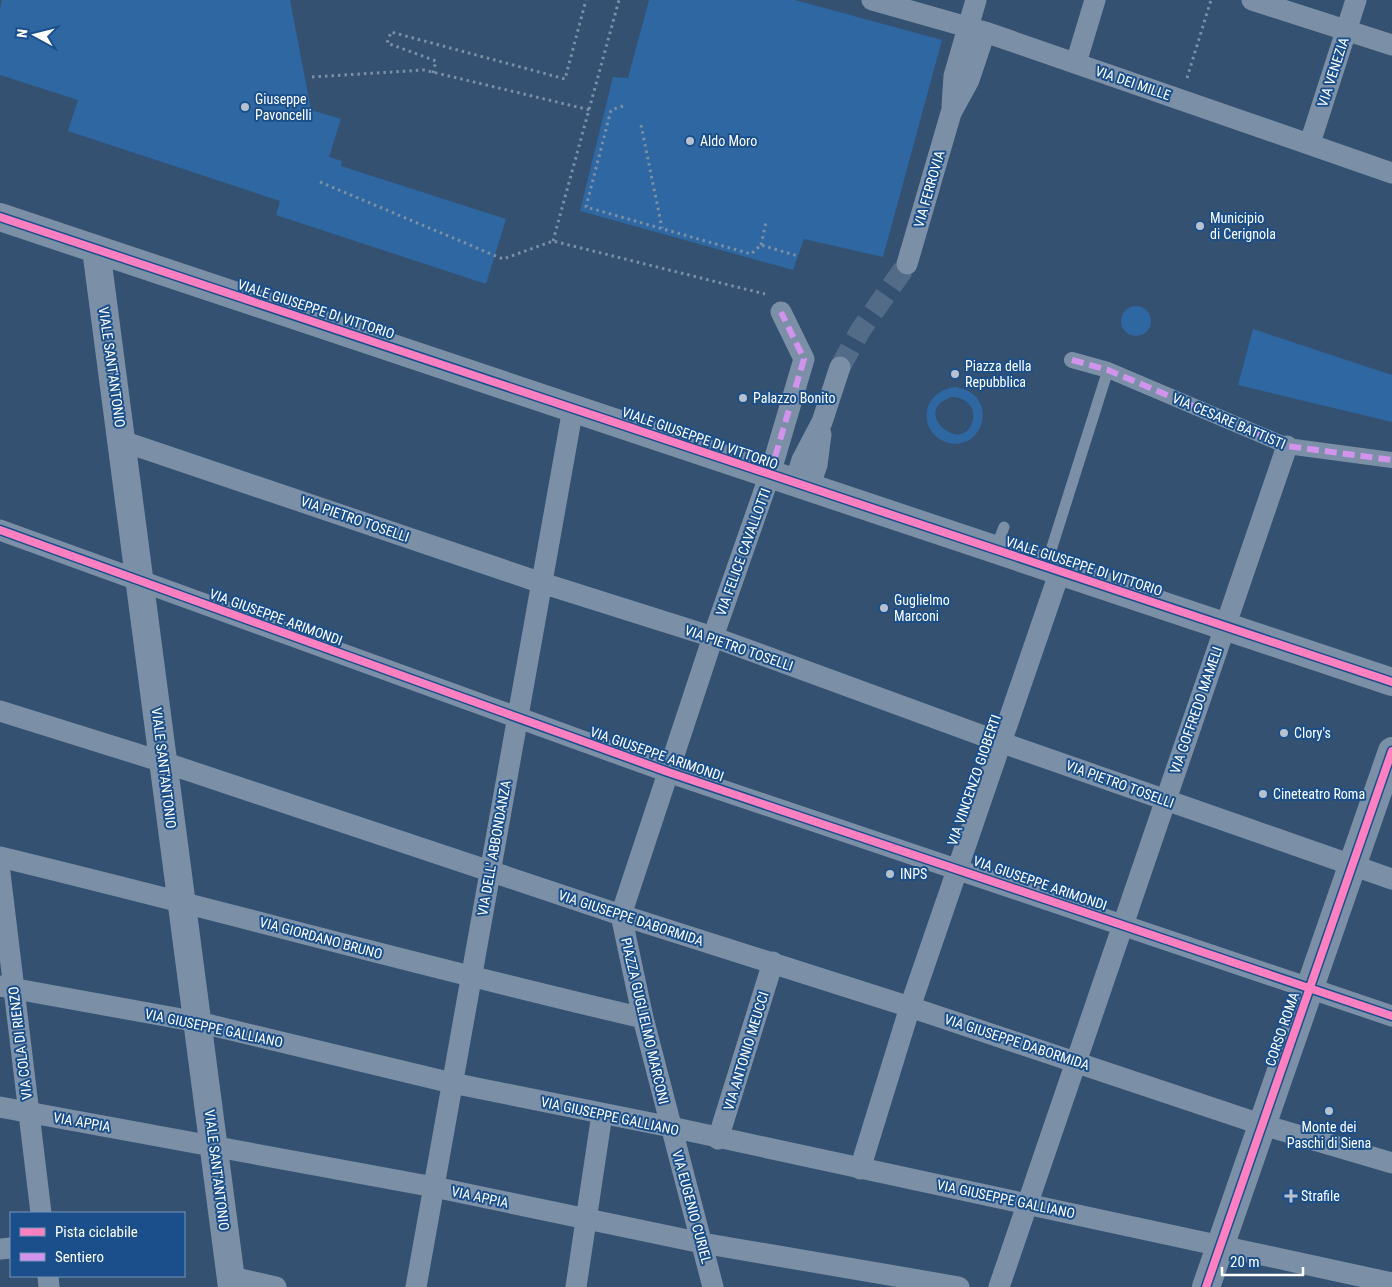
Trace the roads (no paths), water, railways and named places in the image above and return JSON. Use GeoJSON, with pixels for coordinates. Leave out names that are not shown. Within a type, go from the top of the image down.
{"type":"FeatureCollection","features":[{"type":"Feature","properties":{"kind":"street","name":"VIA DEI MILLE"},"geometry":{"type":"LineString","coordinates":[[872,0],[977,30],[1392,171]]}},
{"type":"Feature","properties":{"kind":"street","name":"VIA FERROVIA"},"geometry":{"type":"LineString","coordinates":[[907,264],[951,114],[970,80],[977,30],[976,0]]}},
{"type":"Feature","properties":{"kind":"street"},"geometry":{"type":"LineString","coordinates":[[1076,63],[1095,0]]}},
{"type":"Feature","properties":{"kind":"street"},"geometry":{"type":"LineString","coordinates":[[1252,0],[1392,45]]}},
{"type":"Feature","properties":{"kind":"street","name":"VIA VENEZIA"},"geometry":{"type":"LineString","coordinates":[[1310,143],[1356,0]]}},
{"type":"Feature","properties":{"kind":"street","name":"VIALE GIUSEPPE DI VITTORIO"},"geometry":{"type":"LineString","coordinates":[[0,217],[791,481],[999,538],[1053,569],[1392,682]]}},
{"type":"Feature","properties":{"kind":"street","name":"VIALE SANT'ANTONIO"},"geometry":{"type":"LineString","coordinates":[[96,249],[231,1282]]}},
{"type":"Feature","properties":{"kind":"street"},"geometry":{"type":"LineString","coordinates":[[781,312],[804,359],[791,481]]}},
{"type":"Feature","properties":{"kind":"street","name":"VIA CESARE BATTISTI"},"geometry":{"type":"LineString","coordinates":[[1072,360],[1108,370],[1288,446],[1392,460]]}},
{"type":"Feature","properties":{"kind":"street"},"geometry":{"type":"LineString","coordinates":[[791,481],[822,422],[840,367]]}},
{"type":"Feature","properties":{"kind":"street","name":"VIA DELL' ABBONDANZA"},"geometry":{"type":"LineString","coordinates":[[416,1287],[574,408]]}},
{"type":"Feature","properties":{"kind":"street","name":"VIA PIETRO TOSELLI"},"geometry":{"type":"LineString","coordinates":[[122,440],[542,583],[712,637],[1000,742],[1392,879]]}},
{"type":"Feature","properties":{"kind":"street","name":"VIA GOFFREDO MAMELI"},"geometry":{"type":"LineString","coordinates":[[999,1287],[1029,1204],[1224,626],[1288,446]]}},
{"type":"Feature","properties":{"kind":"street","name":"VIA FELICE CAVALLOTTI"},"geometry":{"type":"LineString","coordinates":[[621,915],[712,637],[791,481]]}},
{"type":"Feature","properties":{"kind":"street","name":"VIA GIUSEPPE ARIMONDI"},"geometry":{"type":"LineString","coordinates":[[0,530],[668,772],[1392,1016]]}},
{"type":"Feature","properties":{"kind":"street","name":"VIA VINCENZO GIOBERTI"},"geometry":{"type":"LineString","coordinates":[[860,1169],[910,1007],[1000,742],[1053,569]]}},
{"type":"Feature","properties":{"kind":"street","name":"VIA GIUSEPPE DABORMIDA"},"geometry":{"type":"LineString","coordinates":[[0,711],[164,762],[621,915],[773,962],[1263,1125],[1392,1163]]}},
{"type":"Feature","properties":{"kind":"street","name":"CORSO ROMA"},"geometry":{"type":"LineString","coordinates":[[1206,1287],[1392,751]]}},
{"type":"Feature","properties":{"kind":"street","name":"VIA GIORDANO BRUNO"},"geometry":{"type":"LineString","coordinates":[[0,857],[182,901],[471,978],[643,1018]]}},
{"type":"Feature","properties":{"kind":"street","name":"VIA COLA DI RIENZO"},"geometry":{"type":"LineString","coordinates":[[0,873],[7,987],[29,1112],[41,1212]]}},
{"type":"Feature","properties":{"kind":"street","name":"PIAZZA GUGLIELMO MARCONI"},"geometry":{"type":"LineString","coordinates":[[621,915],[643,1018],[671,1127]]}},
{"type":"Feature","properties":{"kind":"street","name":"VIA ANTONIO MEUCCI"},"geometry":{"type":"LineString","coordinates":[[718,1139],[773,962]]}},
{"type":"Feature","properties":{"kind":"street","name":"VIA GIUSEPPE GALLIANO"},"geometry":{"type":"LineString","coordinates":[[7,987],[198,1022],[452,1083],[671,1127],[718,1139],[1392,1283]]}},
{"type":"Feature","properties":{"kind":"street","name":"VIA APPIA"},"geometry":{"type":"LineString","coordinates":[[0,1107],[434,1187],[702,1243],[959,1287]]}},
{"type":"Feature","properties":{"kind":"street"},"geometry":{"type":"LineString","coordinates":[[576,1287],[602,1114]]}},
{"type":"Feature","properties":{"kind":"street","name":"VIA EUGENIO CURIEL"},"geometry":{"type":"LineString","coordinates":[[671,1127],[713,1287]]}},
{"type":"Feature","properties":{"kind":"street"},"geometry":{"type":"LineString","coordinates":[[231,1282],[276,1287]]}},
{"type":"Feature","properties":{"kind":"lane"},"geometry":{"type":"LineString","coordinates":[[1053,569],[1108,370]]}},
{"type":"Feature","properties":{"kind":"tunnel"},"geometry":{"type":"LineString","coordinates":[[840,367],[860,331],[907,264]]}},
{"type":"Feature","properties":{"kind":"place","name":"Giuseppe Pavoncelli"},"geometry":{"type":"Point","coordinates":[245,107]}},
{"type":"Feature","properties":{"kind":"place","name":"Aldo Moro"},"geometry":{"type":"Point","coordinates":[690,141]}},
{"type":"Feature","properties":{"kind":"place","name":"Municipio di Cerignola"},"geometry":{"type":"Point","coordinates":[1200,226]}},
{"type":"Feature","properties":{"kind":"place","name":"Piazza della Repubblica"},"geometry":{"type":"Point","coordinates":[955,374]}},
{"type":"Feature","properties":{"kind":"place","name":"Palazzo Bonito"},"geometry":{"type":"Point","coordinates":[743,398]}},
{"type":"Feature","properties":{"kind":"place","name":"Guglielmo Marconi"},"geometry":{"type":"Point","coordinates":[884,608]}},
{"type":"Feature","properties":{"kind":"place","name":"Clory's"},"geometry":{"type":"Point","coordinates":[1284,733]}},
{"type":"Feature","properties":{"kind":"place","name":"Cineteatro Roma"},"geometry":{"type":"Point","coordinates":[1263,794]}},
{"type":"Feature","properties":{"kind":"place","name":"INPS"},"geometry":{"type":"Point","coordinates":[890,874]}},
{"type":"Feature","properties":{"kind":"place","name":"Monte dei Paschi di Siena"},"geometry":{"type":"Point","coordinates":[1329,1111]}},
{"type":"Feature","properties":{"kind":"place","name":"Strafile"},"geometry":{"type":"Point","coordinates":[1291,1196]}}]}
